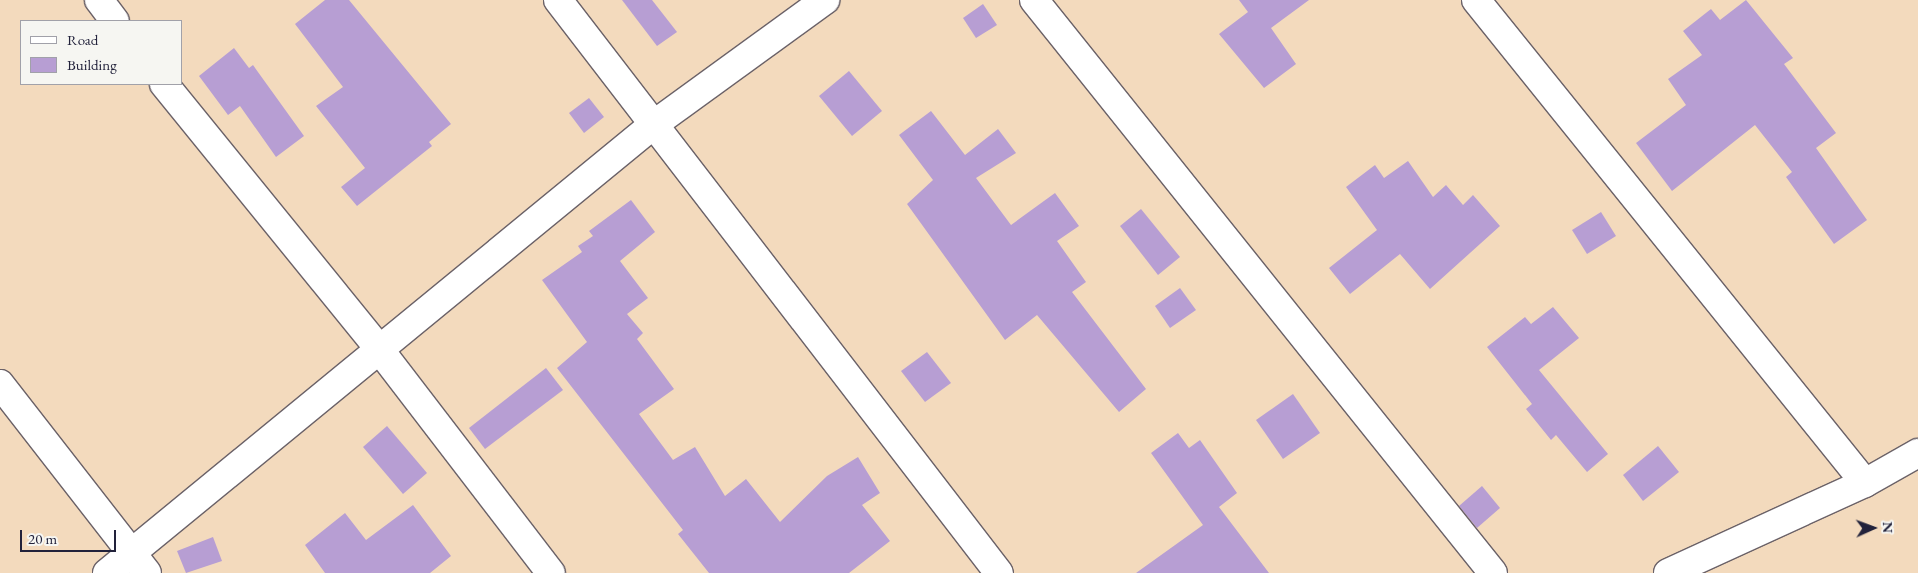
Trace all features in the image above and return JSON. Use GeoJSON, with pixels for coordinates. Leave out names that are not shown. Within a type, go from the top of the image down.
{"type":"FeatureCollection","features":[{"type":"Feature","properties":{"kind":"street"},"geometry":{"type":"LineString","coordinates":[[99,0],[114,20]]}},
{"type":"Feature","properties":{"kind":"street"},"geometry":{"type":"LineString","coordinates":[[558,0],[999,573]]}},
{"type":"Feature","properties":{"kind":"street"},"geometry":{"type":"LineString","coordinates":[[106,573],[139,564],[379,349],[653,125],[825,0]]}},
{"type":"Feature","properties":{"kind":"street"},"geometry":{"type":"LineString","coordinates":[[1034,0],[1493,573]]}},
{"type":"Feature","properties":{"kind":"street"},"geometry":{"type":"LineString","coordinates":[[1476,0],[1865,483]]}},
{"type":"Feature","properties":{"kind":"street"},"geometry":{"type":"LineString","coordinates":[[165,85],[379,349],[551,573]]}},
{"type":"Feature","properties":{"kind":"street"},"geometry":{"type":"LineString","coordinates":[[0,384],[139,564]]}},
{"type":"Feature","properties":{"kind":"street"},"geometry":{"type":"LineString","coordinates":[[1668,573],[1865,483],[1918,453]]}},
{"type":"Feature","properties":{"kind":"building"},"geometry":{"type":"Polygon","coordinates":[[[325,0],[349,0],[451,124],[429,142],[432,146],[357,206],[341,187],[365,168],[316,106],[343,87],[295,24],[325,0]]]}},
{"type":"Feature","properties":{"kind":"building"},"geometry":{"type":"Polygon","coordinates":[[[622,0],[652,0],[677,32],[657,46],[622,0]]]}},
{"type":"Feature","properties":{"kind":"building"},"geometry":{"type":"Polygon","coordinates":[[[1239,0],[1309,0],[1271,28],[1296,64],[1264,88],[1219,34],[1248,12],[1239,0]]]}},
{"type":"Feature","properties":{"kind":"building"},"geometry":{"type":"Polygon","coordinates":[[[1746,0],[1793,58],[1784,64],[1836,133],[1816,148],[1867,220],[1834,244],[1786,177],[1792,172],[1755,125],[1672,191],[1636,143],[1686,105],[1668,79],[1702,55],[1683,31],[1711,9],[1720,20],[1746,0]]]}},
{"type":"Feature","properties":{"kind":"building"},"geometry":{"type":"Polygon","coordinates":[[[983,4],[997,25],[976,38],[963,18],[983,4]]]}},
{"type":"Feature","properties":{"kind":"building"},"geometry":{"type":"Polygon","coordinates":[[[234,48],[249,68],[253,65],[304,136],[276,157],[240,106],[228,115],[199,76],[234,48]]]}},
{"type":"Feature","properties":{"kind":"building"},"geometry":{"type":"Polygon","coordinates":[[[849,71],[882,111],[852,136],[819,96],[849,71]]]}},
{"type":"Feature","properties":{"kind":"building"},"geometry":{"type":"Polygon","coordinates":[[[589,98],[604,117],[584,133],[569,113],[589,98]]]}},
{"type":"Feature","properties":{"kind":"building"},"geometry":{"type":"Polygon","coordinates":[[[931,111],[965,155],[998,129],[1016,153],[976,178],[1011,225],[1055,193],[1079,226],[1057,241],[1086,282],[1072,292],[1146,389],[1119,412],[1037,315],[1005,340],[907,204],[933,180],[899,135],[931,111]]]}},
{"type":"Feature","properties":{"kind":"building"},"geometry":{"type":"Polygon","coordinates":[[[1408,161],[1433,197],[1446,185],[1463,205],[1473,195],[1500,226],[1430,289],[1400,254],[1350,294],[1329,268],[1377,230],[1346,187],[1375,165],[1384,178],[1408,161]]]}},
{"type":"Feature","properties":{"kind":"building"},"geometry":{"type":"Polygon","coordinates":[[[631,200],[655,232],[620,261],[648,298],[627,314],[643,333],[637,339],[674,389],[639,414],[673,460],[695,447],[725,496],[746,479],[780,522],[827,476],[858,457],[880,493],[862,505],[890,541],[849,573],[709,573],[678,534],[683,530],[557,368],[587,342],[542,280],[582,252],[578,246],[593,236],[589,231],[631,200]]]}},
{"type":"Feature","properties":{"kind":"building"},"geometry":{"type":"Polygon","coordinates":[[[1141,209],[1180,257],[1158,275],[1120,226],[1141,209]]]}},
{"type":"Feature","properties":{"kind":"building"},"geometry":{"type":"Polygon","coordinates":[[[1601,212],[1616,236],[1587,254],[1572,230],[1601,212]]]}},
{"type":"Feature","properties":{"kind":"building"},"geometry":{"type":"Polygon","coordinates":[[[1180,288],[1196,310],[1170,328],[1155,306],[1180,288]]]}},
{"type":"Feature","properties":{"kind":"building"},"geometry":{"type":"Polygon","coordinates":[[[1553,307],[1579,338],[1539,370],[1608,454],[1587,472],[1556,435],[1551,440],[1526,409],[1532,404],[1487,347],[1525,317],[1531,324],[1553,307]]]}},
{"type":"Feature","properties":{"kind":"building"},"geometry":{"type":"Polygon","coordinates":[[[927,352],[951,383],[925,402],[901,371],[927,352]]]}},
{"type":"Feature","properties":{"kind":"building"},"geometry":{"type":"Polygon","coordinates":[[[546,368],[563,390],[485,449],[469,428],[546,368]]]}},
{"type":"Feature","properties":{"kind":"building"},"geometry":{"type":"Polygon","coordinates":[[[1293,394],[1320,433],[1283,459],[1256,420],[1293,394]]]}},
{"type":"Feature","properties":{"kind":"building"},"geometry":{"type":"Polygon","coordinates":[[[387,426],[427,473],[403,494],[363,447],[387,426]]]}},
{"type":"Feature","properties":{"kind":"building"},"geometry":{"type":"Polygon","coordinates":[[[1178,433],[1189,448],[1200,440],[1237,493],[1219,507],[1269,573],[1136,573],[1203,525],[1151,453],[1178,433]]]}},
{"type":"Feature","properties":{"kind":"building"},"geometry":{"type":"Polygon","coordinates":[[[1658,446],[1679,472],[1643,501],[1623,475],[1658,446]]]}},
{"type":"Feature","properties":{"kind":"building"},"geometry":{"type":"Polygon","coordinates":[[[1482,486],[1500,508],[1477,528],[1459,506],[1482,486]]]}},
{"type":"Feature","properties":{"kind":"building"},"geometry":{"type":"Polygon","coordinates":[[[413,505],[451,556],[430,573],[325,573],[305,545],[345,513],[366,540],[413,505]]]}},
{"type":"Feature","properties":{"kind":"building"},"geometry":{"type":"Polygon","coordinates":[[[213,537],[222,561],[186,573],[177,551],[213,537]]]}}]}
